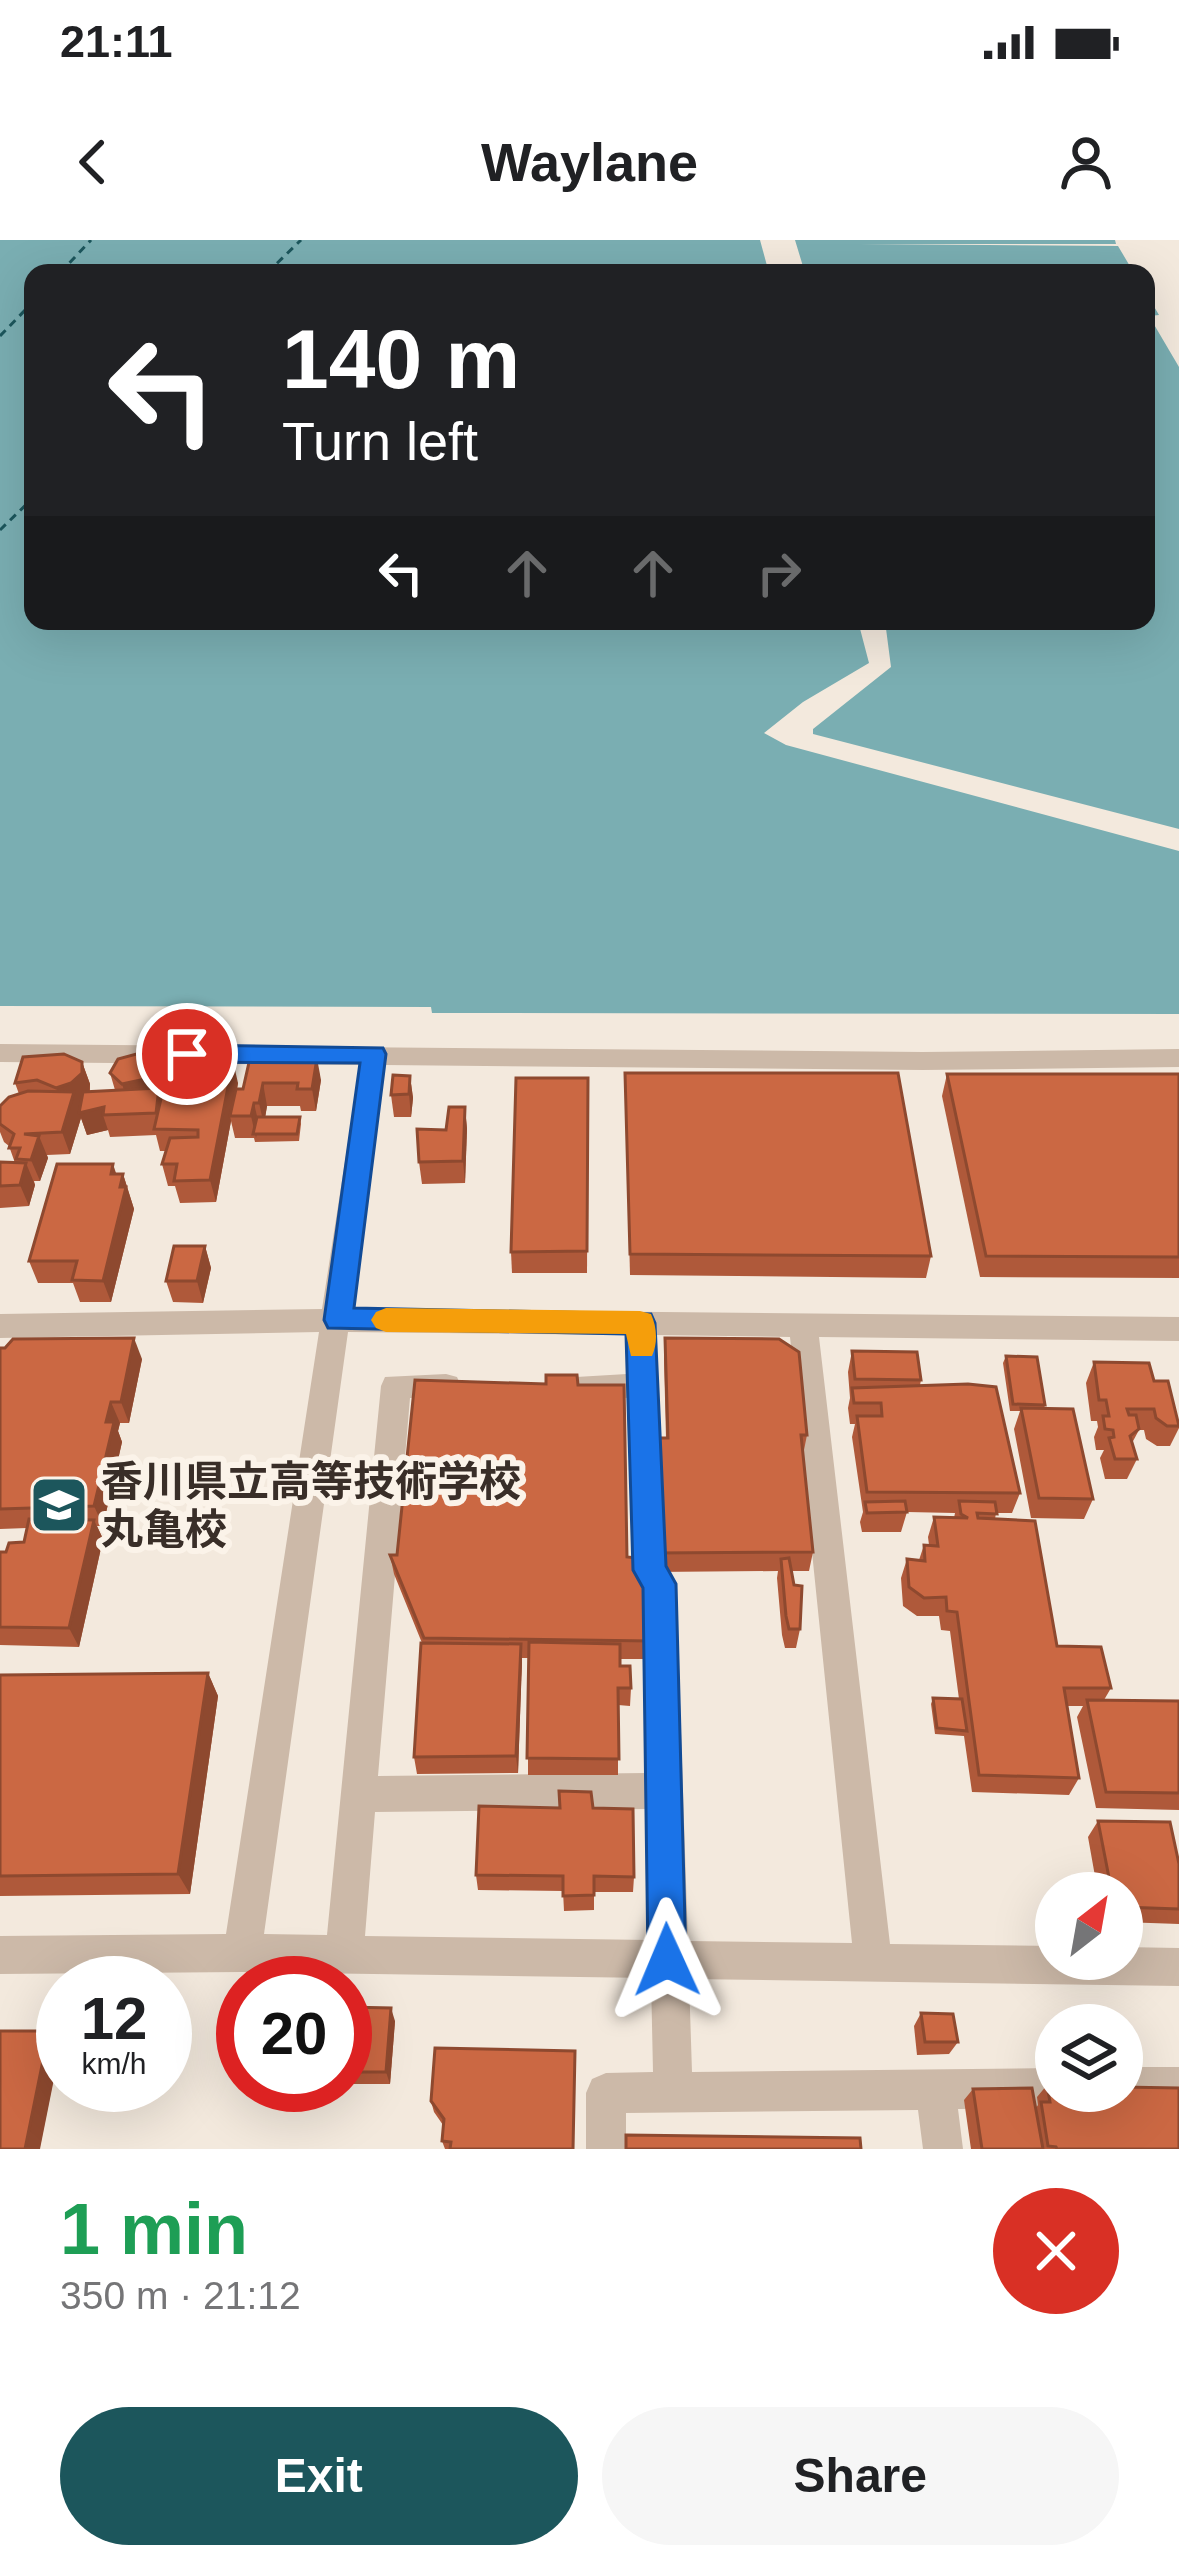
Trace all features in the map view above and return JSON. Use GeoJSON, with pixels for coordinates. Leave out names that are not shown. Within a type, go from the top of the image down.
{"type":"FeatureCollection","features":[{"type":"Feature","properties":{"kind":"street"},"geometry":{"type":"LineString","coordinates":[[0,1053],[1179,1058]]}},
{"type":"Feature","properties":{"kind":"street"},"geometry":{"type":"LineString","coordinates":[[242,1953],[374,1054]]}},
{"type":"Feature","properties":{"kind":"street"},"geometry":{"type":"LineString","coordinates":[[0,1326],[338,1320],[1179,1329]]}},
{"type":"Feature","properties":{"kind":"street"},"geometry":{"type":"LineString","coordinates":[[640,1323],[650,1570],[660,1584],[673,2092]]}},
{"type":"Feature","properties":{"kind":"street"},"geometry":{"type":"LineString","coordinates":[[803,1324],[873,1963]]}},
{"type":"Feature","properties":{"kind":"street"},"geometry":{"type":"LineString","coordinates":[[344,1954],[396,1386],[486,1386]]}},
{"type":"Feature","properties":{"kind":"street"},"geometry":{"type":"LineString","coordinates":[[553,1386],[643,1386]]}},
{"type":"Feature","properties":{"kind":"street"},"geometry":{"type":"LineString","coordinates":[[359,1794],[664,1791]]}},
{"type":"Feature","properties":{"kind":"street"},"geometry":{"type":"LineString","coordinates":[[0,1955],[344,1954],[1179,1967]]}},
{"type":"Feature","properties":{"kind":"street"},"geometry":{"type":"LineString","coordinates":[[1143,2087],[1179,2086]]}},
{"type":"Feature","properties":{"kind":"street"},"geometry":{"type":"LineString","coordinates":[[605,2149],[607,2093],[1035,2088]]}},
{"type":"Feature","properties":{"kind":"street"},"geometry":{"type":"LineString","coordinates":[[935,2090],[943,2149]]}},
{"type":"Feature","properties":{"kind":"water"},"geometry":{"type":"Polygon","coordinates":[[[0,240],[760,240],[767,264],[24,264],[24,630],[860,630],[869,663],[803,702],[764,733],[786,745],[1179,851],[1179,1014],[432,1013],[431,1007],[0,1006],[0,240]]]}},
{"type":"Feature","properties":{"kind":"water"},"geometry":{"type":"Polygon","coordinates":[[[795,240],[1115,240],[1116,244],[860,244],[1118,246],[1129,264],[802,264],[795,240]]]}},
{"type":"Feature","properties":{"kind":"water"},"geometry":{"type":"Polygon","coordinates":[[[1155,326],[1179,367],[1179,829],[813,734],[813,729],[891,667],[886,630],[1155,630],[1155,326]]]}},
{"type":"Feature","properties":{"kind":"building"},"geometry":{"type":"Polygon","coordinates":[[[140,1053],[156,1062],[150,1078],[122,1084],[110,1073],[118,1059],[140,1053]]]}},
{"type":"Feature","properties":{"kind":"building"},"geometry":{"type":"Polygon","coordinates":[[[64,1054],[82,1062],[82,1073],[71,1083],[56,1088],[37,1080],[15,1083],[23,1057],[64,1054]]]}},
{"type":"Feature","properties":{"kind":"building"},"geometry":{"type":"Polygon","coordinates":[[[250,1058],[317,1058],[312,1089],[297,1089],[298,1083],[263,1083],[251,1116],[230,1116],[250,1058]]]}},
{"type":"Feature","properties":{"kind":"building"},"geometry":{"type":"Polygon","coordinates":[[[170,1060],[190,1060],[171,1077],[174,1087],[187,1093],[214,1084],[218,1074],[210,1061],[233,1061],[210,1180],[174,1181],[177,1164],[162,1164],[170,1138],[198,1137],[198,1130],[154,1129],[170,1060]]]}},
{"type":"Feature","properties":{"kind":"building"},"geometry":{"type":"Polygon","coordinates":[[[625,1073],[898,1073],[931,1256],[630,1254],[625,1073]]]}},
{"type":"Feature","properties":{"kind":"building"},"geometry":{"type":"Polygon","coordinates":[[[947,1074],[1179,1074],[1179,1257],[986,1256],[947,1074]]]}},
{"type":"Feature","properties":{"kind":"building"},"geometry":{"type":"Polygon","coordinates":[[[393,1075],[410,1076],[409,1094],[391,1095],[393,1075]]]}},
{"type":"Feature","properties":{"kind":"building"},"geometry":{"type":"Polygon","coordinates":[[[516,1078],[588,1078],[587,1251],[511,1252],[516,1078]]]}},
{"type":"Feature","properties":{"kind":"building"},"geometry":{"type":"Polygon","coordinates":[[[159,1088],[156,1113],[103,1115],[104,1107],[79,1113],[83,1092],[159,1088]]]}},
{"type":"Feature","properties":{"kind":"building"},"geometry":{"type":"Polygon","coordinates":[[[28,1091],[74,1092],[62,1132],[24,1134],[39,1136],[31,1160],[16,1159],[20,1148],[9,1148],[14,1134],[0,1124],[0,1106],[9,1097],[28,1091]]]}},
{"type":"Feature","properties":{"kind":"building"},"geometry":{"type":"Polygon","coordinates":[[[449,1107],[465,1107],[463,1161],[419,1162],[417,1129],[446,1130],[449,1107]]]}},
{"type":"Feature","properties":{"kind":"building"},"geometry":{"type":"Polygon","coordinates":[[[257,1117],[300,1117],[297,1134],[253,1134],[257,1117]]]}},
{"type":"Feature","properties":{"kind":"building"},"geometry":{"type":"Polygon","coordinates":[[[0,1162],[26,1163],[20,1185],[0,1186],[0,1162]]]}},
{"type":"Feature","properties":{"kind":"building"},"geometry":{"type":"Polygon","coordinates":[[[57,1164],[113,1164],[111,1174],[123,1174],[120,1187],[126,1187],[103,1281],[72,1280],[77,1261],[29,1261],[57,1164]]]}},
{"type":"Feature","properties":{"kind":"building"},"geometry":{"type":"Polygon","coordinates":[[[174,1246],[205,1246],[197,1281],[166,1281],[174,1246]]]}},
{"type":"Feature","properties":{"kind":"building"},"geometry":{"type":"Polygon","coordinates":[[[134,1338],[121,1402],[111,1402],[106,1422],[114,1422],[94,1506],[0,1509],[0,1348],[13,1339],[134,1338]]]}},
{"type":"Feature","properties":{"kind":"building"},"geometry":{"type":"Polygon","coordinates":[[[665,1338],[779,1339],[799,1352],[807,1435],[801,1435],[813,1552],[655,1553],[652,1438],[668,1438],[665,1338]]]}},
{"type":"Feature","properties":{"kind":"building"},"geometry":{"type":"Polygon","coordinates":[[[852,1351],[917,1352],[921,1380],[855,1379],[852,1351]]]}},
{"type":"Feature","properties":{"kind":"building"},"geometry":{"type":"Polygon","coordinates":[[[1006,1356],[1037,1357],[1045,1405],[1013,1404],[1006,1356]]]}},
{"type":"Feature","properties":{"kind":"building"},"geometry":{"type":"Polygon","coordinates":[[[1094,1362],[1149,1363],[1154,1381],[1168,1381],[1179,1426],[1167,1426],[1156,1418],[1154,1409],[1127,1409],[1129,1415],[1136,1415],[1139,1429],[1130,1436],[1137,1459],[1115,1459],[1109,1438],[1114,1437],[1113,1430],[1105,1429],[1103,1416],[1109,1416],[1106,1400],[1099,1400],[1094,1362]]]}},
{"type":"Feature","properties":{"kind":"building"},"geometry":{"type":"Polygon","coordinates":[[[546,1375],[577,1375],[578,1385],[624,1385],[627,1557],[647,1559],[650,1641],[424,1638],[390,1555],[397,1555],[415,1380],[546,1384],[546,1375]]]}},
{"type":"Feature","properties":{"kind":"building"},"geometry":{"type":"Polygon","coordinates":[[[996,1387],[1020,1493],[867,1492],[857,1416],[882,1416],[881,1403],[854,1403],[852,1388],[996,1387]]]}},
{"type":"Feature","properties":{"kind":"building"},"geometry":{"type":"Polygon","coordinates":[[[1021,1408],[1073,1409],[1093,1499],[1039,1498],[1021,1408]]]}},
{"type":"Feature","properties":{"kind":"building"},"geometry":{"type":"Polygon","coordinates":[[[905,1501],[907,1512],[867,1513],[865,1502],[905,1501]]]}},
{"type":"Feature","properties":{"kind":"building"},"geometry":{"type":"Polygon","coordinates":[[[959,1501],[995,1502],[997,1514],[977,1513],[978,1518],[1035,1521],[1057,1646],[1101,1647],[1111,1688],[1064,1688],[1079,1778],[979,1775],[957,1612],[947,1611],[946,1597],[924,1598],[909,1587],[907,1559],[925,1561],[924,1545],[938,1546],[934,1517],[968,1518],[961,1514],[959,1501]]]}},
{"type":"Feature","properties":{"kind":"building"},"geometry":{"type":"Polygon","coordinates":[[[29,1519],[94,1520],[69,1628],[0,1627],[0,1552],[6,1552],[9,1543],[24,1542],[29,1519]]]}},
{"type":"Feature","properties":{"kind":"building"},"geometry":{"type":"Polygon","coordinates":[[[789,1558],[794,1585],[802,1586],[800,1629],[789,1629],[786,1616],[781,1559],[789,1558]]]}},
{"type":"Feature","properties":{"kind":"building"},"geometry":{"type":"Polygon","coordinates":[[[529,1642],[620,1644],[620,1666],[630,1666],[631,1688],[618,1688],[619,1759],[527,1758],[529,1642]]]}},
{"type":"Feature","properties":{"kind":"building"},"geometry":{"type":"Polygon","coordinates":[[[421,1643],[521,1644],[516,1756],[414,1757],[421,1643]]]}},
{"type":"Feature","properties":{"kind":"building"},"geometry":{"type":"Polygon","coordinates":[[[208,1673],[178,1874],[0,1876],[0,1675],[208,1673]]]}},
{"type":"Feature","properties":{"kind":"building"},"geometry":{"type":"Polygon","coordinates":[[[933,1698],[962,1699],[967,1731],[937,1728],[933,1698]]]}},
{"type":"Feature","properties":{"kind":"building"},"geometry":{"type":"Polygon","coordinates":[[[1087,1700],[1179,1701],[1179,1793],[1106,1792],[1087,1700]]]}},
{"type":"Feature","properties":{"kind":"building"},"geometry":{"type":"Polygon","coordinates":[[[559,1791],[591,1792],[593,1808],[633,1809],[634,1877],[594,1876],[594,1895],[563,1896],[563,1876],[476,1875],[479,1806],[560,1808],[559,1791]]]}},
{"type":"Feature","properties":{"kind":"building"},"geometry":{"type":"Polygon","coordinates":[[[1098,1821],[1170,1822],[1179,1864],[1179,1909],[1143,1908],[1143,1872],[1108,1872],[1098,1821]]]}},
{"type":"Feature","properties":{"kind":"building"},"geometry":{"type":"Polygon","coordinates":[[[372,2008],[391,2008],[386,2072],[372,2072],[372,2008]]]}},
{"type":"Feature","properties":{"kind":"building"},"geometry":{"type":"Polygon","coordinates":[[[921,2013],[953,2014],[958,2042],[925,2042],[921,2013]]]}},
{"type":"Feature","properties":{"kind":"building"},"geometry":{"type":"Polygon","coordinates":[[[0,2031],[36,2031],[36,2095],[25,2149],[0,2149],[0,2031]]]}},
{"type":"Feature","properties":{"kind":"building"},"geometry":{"type":"Polygon","coordinates":[[[435,2048],[575,2051],[573,2149],[450,2149],[451,2142],[442,2141],[444,2119],[431,2101],[435,2048]]]}},
{"type":"Feature","properties":{"kind":"building"},"geometry":{"type":"Polygon","coordinates":[[[1143,2087],[1179,2088],[1179,2149],[1048,2146],[1043,2112],[1143,2112],[1143,2087]]]}},
{"type":"Feature","properties":{"kind":"building"},"geometry":{"type":"Polygon","coordinates":[[[1032,2088],[1043,2149],[982,2149],[973,2089],[1032,2088]]]}},
{"type":"Feature","properties":{"kind":"building"},"geometry":{"type":"Polygon","coordinates":[[[626,2135],[860,2138],[861,2149],[626,2149],[626,2135]]]}},
{"type":"Feature","properties":{"kind":"ferry route"},"geometry":{"type":"LineString","coordinates":[[68,264],[91,240]]}},
{"type":"Feature","properties":{"kind":"ferry route"},"geometry":{"type":"LineString","coordinates":[[276,264],[301,240]]}},
{"type":"Feature","properties":{"kind":"ferry route"},"geometry":{"type":"LineString","coordinates":[[0,336],[24,311]]}},
{"type":"Feature","properties":{"kind":"ferry route"},"geometry":{"type":"LineString","coordinates":[[0,530],[24,507]]}},
{"type":"Feature","properties":{"kind":"slow traffic"},"geometry":{"type":"LineString","coordinates":[[386,1320],[640,1323],[641,1347]]}},
{"type":"Feature","properties":{"kind":"place","name":"香川県立高等技術学校 丸亀校"},"geometry":{"type":"Point","coordinates":[59,1505]}},
{"type":"Feature","properties":{"kind":"route"},"geometry":{"type":"LineString","coordinates":[[187,1054],[374,1054],[338,1320],[640,1323],[650,1570],[660,1584],[667,1960]]}}]}
